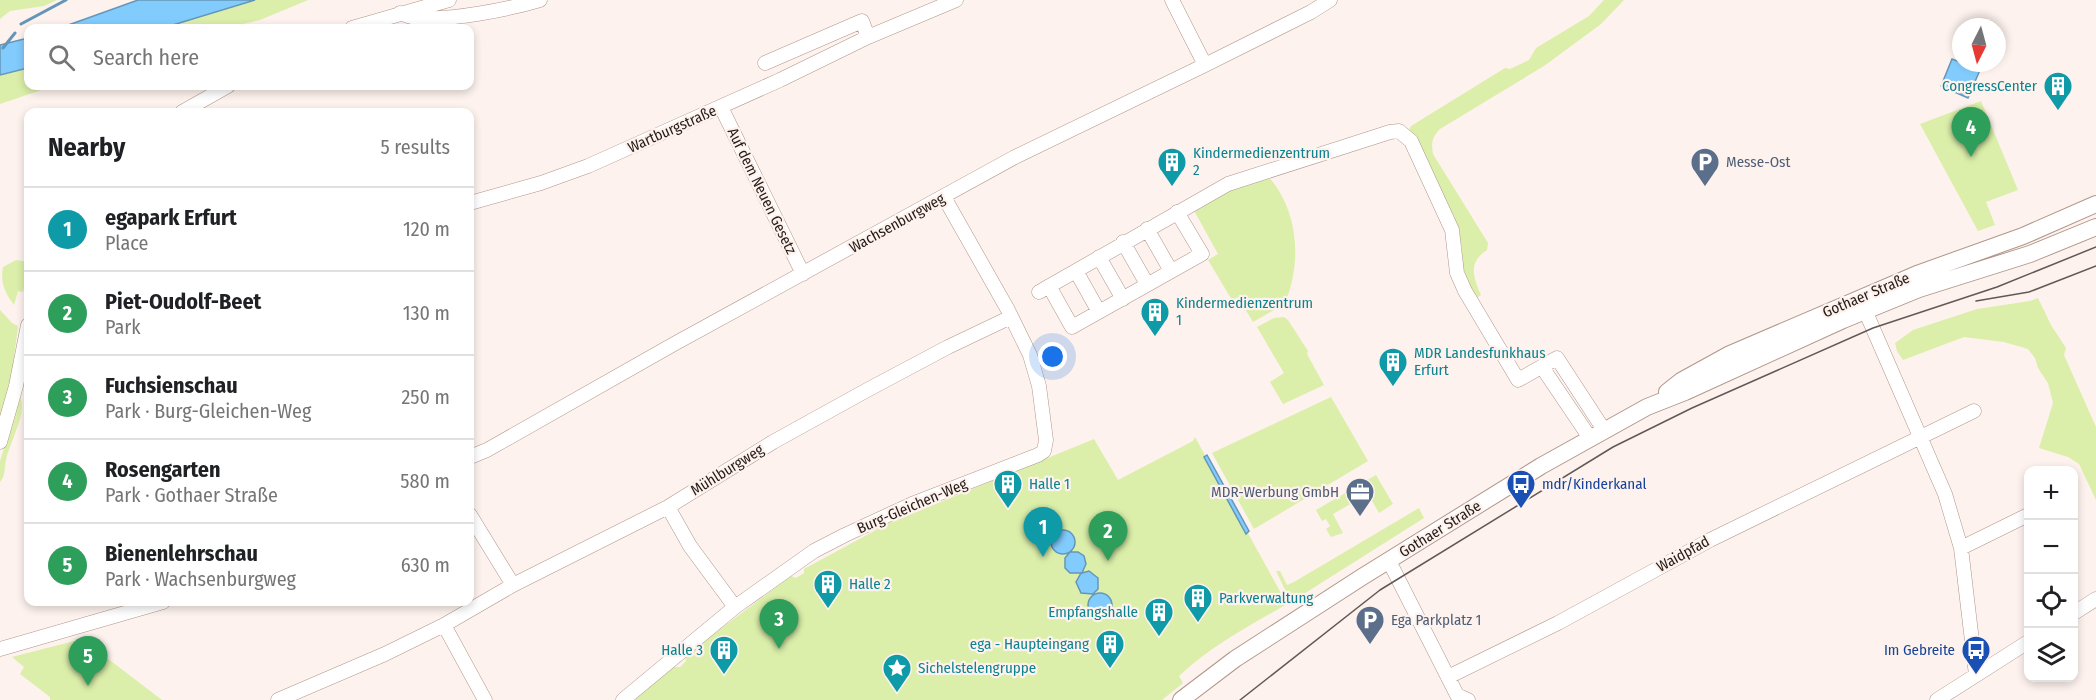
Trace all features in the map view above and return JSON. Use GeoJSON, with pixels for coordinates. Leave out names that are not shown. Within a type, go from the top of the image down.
{"type":"FeatureCollection","features":[{"type":"Feature","properties":{"kind":"main road","name":"Gothaer Straße"},"geometry":{"type":"LineString","coordinates":[[1181,700],[1234,659],[1597,434],[1647,407],[1862,304],[1917,274],[2023,236],[2096,204]]}},
{"type":"Feature","properties":{"kind":"main road","name":"Gothaer Straße"},"geometry":{"type":"LineString","coordinates":[[1862,304],[2058,244],[2096,227]]}},
{"type":"Feature","properties":{"kind":"street"},"geometry":{"type":"LineString","coordinates":[[365,24],[449,0]]}},
{"type":"Feature","properties":{"kind":"street"},"geometry":{"type":"LineString","coordinates":[[400,13],[418,18],[453,16],[519,6],[540,0]]}},
{"type":"Feature","properties":{"kind":"street","name":"Wartburgstraße"},"geometry":{"type":"LineString","coordinates":[[474,202],[541,183],[588,166],[721,107],[868,37],[956,0]]}},
{"type":"Feature","properties":{"kind":"street"},"geometry":{"type":"LineString","coordinates":[[1172,0],[1205,65]]}},
{"type":"Feature","properties":{"kind":"street","name":"Wachsenburgweg"},"geometry":{"type":"LineString","coordinates":[[474,455],[1015,157],[1205,65],[1311,12],[1330,0]]}},
{"type":"Feature","properties":{"kind":"street"},"geometry":{"type":"LineString","coordinates":[[765,63],[862,21],[868,37]]}},
{"type":"Feature","properties":{"kind":"street"},"geometry":{"type":"LineString","coordinates":[[189,108],[221,90]]}},
{"type":"Feature","properties":{"kind":"street","name":"Auf dem Neuen Gesetz"},"geometry":{"type":"LineString","coordinates":[[721,107],[803,274]]}},
{"type":"Feature","properties":{"kind":"street"},"geometry":{"type":"LineString","coordinates":[[1177,212],[1202,254],[1072,327],[1044,289],[1147,229],[1177,212],[1228,184],[1244,177],[1269,172],[1399,131],[1411,141],[1452,230],[1457,273],[1465,291],[1518,380],[1542,367],[1597,434]]}},
{"type":"Feature","properties":{"kind":"street","name":"Burg-Gleichen-Weg"},"geometry":{"type":"LineString","coordinates":[[622,700],[735,607],[814,551],[912,504],[1044,451],[1046,440],[1035,369],[1011,317],[944,196]]}},
{"type":"Feature","properties":{"kind":"street"},"geometry":{"type":"LineString","coordinates":[[1147,229],[1171,271]]}},
{"type":"Feature","properties":{"kind":"street"},"geometry":{"type":"LineString","coordinates":[[1123,243],[1147,285]]}},
{"type":"Feature","properties":{"kind":"street"},"geometry":{"type":"LineString","coordinates":[[1099,257],[1123,298]]}},
{"type":"Feature","properties":{"kind":"street"},"geometry":{"type":"LineString","coordinates":[[1076,271],[1099,312]]}},
{"type":"Feature","properties":{"kind":"street"},"geometry":{"type":"LineString","coordinates":[[1862,304],[1945,494],[1961,548],[1976,675]]}},
{"type":"Feature","properties":{"kind":"street","name":"Mühlburgweg"},"geometry":{"type":"LineString","coordinates":[[278,700],[385,654],[444,625],[513,585],[668,507],[773,442],[948,347],[1011,317]]}},
{"type":"Feature","properties":{"kind":"street"},"geometry":{"type":"LineString","coordinates":[[0,442],[22,389],[24,368]]}},
{"type":"Feature","properties":{"kind":"street","name":"Waidpfad"},"geometry":{"type":"LineString","coordinates":[[1448,677],[1558,623],[1710,540],[1974,411]]}},
{"type":"Feature","properties":{"kind":"street"},"geometry":{"type":"LineString","coordinates":[[668,507],[690,546],[735,607]]}},
{"type":"Feature","properties":{"kind":"street"},"geometry":{"type":"LineString","coordinates":[[1961,548],[2024,517]]}},
{"type":"Feature","properties":{"kind":"street"},"geometry":{"type":"LineString","coordinates":[[474,522],[513,585]]}},
{"type":"Feature","properties":{"kind":"street","name":"Gothaer Straße"},"geometry":{"type":"LineString","coordinates":[[1389,561],[1457,694],[1468,700]]}},
{"type":"Feature","properties":{"kind":"street"},"geometry":{"type":"LineString","coordinates":[[2078,610],[2096,600]]}},
{"type":"Feature","properties":{"kind":"street"},"geometry":{"type":"LineString","coordinates":[[0,650],[149,606]]}},
{"type":"Feature","properties":{"kind":"street"},"geometry":{"type":"LineString","coordinates":[[444,625],[485,700]]}},
{"type":"Feature","properties":{"kind":"street"},"geometry":{"type":"LineString","coordinates":[[1937,700],[2024,645]]}},
{"type":"Feature","properties":{"kind":"green space"},"geometry":{"type":"Polygon","coordinates":[[[0,0],[57,0],[44,6],[10,11],[0,19],[0,0]]]}},
{"type":"Feature","properties":{"kind":"green space"},"geometry":{"type":"Polygon","coordinates":[[[255,0],[308,0],[260,20],[242,24],[176,24],[255,0]]]}},
{"type":"Feature","properties":{"kind":"green space"},"geometry":{"type":"Polygon","coordinates":[[[1604,0],[1624,0],[1601,24],[1544,66],[1440,129],[1434,138],[1433,154],[1488,243],[1487,250],[1475,265],[1474,276],[1481,295],[1475,299],[1461,266],[1462,247],[1454,216],[1409,130],[1411,126],[1505,68],[1510,69],[1529,60],[1536,48],[1589,16],[1604,0]]]}},
{"type":"Feature","properties":{"kind":"green space"},"geometry":{"type":"Polygon","coordinates":[[[24,69],[24,90],[41,90],[0,104],[0,75],[24,69]]]}},
{"type":"Feature","properties":{"kind":"green space"},"geometry":{"type":"Polygon","coordinates":[[[1981,101],[2018,190],[1986,202],[1995,225],[1978,231],[1920,124],[1981,101]]]}},
{"type":"Feature","properties":{"kind":"green space"},"geometry":{"type":"Polygon","coordinates":[[[1268,176],[1278,189],[1291,219],[1295,252],[1294,269],[1291,285],[1283,305],[1253,322],[1238,297],[1232,300],[1208,260],[1218,254],[1192,207],[1268,176]]]}},
{"type":"Feature","properties":{"kind":"green space"},"geometry":{"type":"Polygon","coordinates":[[[16,260],[24,261],[24,288],[23,292],[18,291],[14,305],[4,288],[3,267],[16,260]]]}},
{"type":"Feature","properties":{"kind":"green space"},"geometry":{"type":"Polygon","coordinates":[[[2038,298],[2051,325],[2066,348],[2064,355],[2096,427],[2096,500],[2079,464],[2068,457],[2039,448],[2053,403],[2048,383],[2028,349],[2004,342],[1964,337],[1903,360],[1897,351],[1895,343],[1913,330],[1977,309],[2038,298]]]}},
{"type":"Feature","properties":{"kind":"green space"},"geometry":{"type":"Polygon","coordinates":[[[0,310],[18,326],[11,380],[0,421],[0,310]]]}},
{"type":"Feature","properties":{"kind":"green space"},"geometry":{"type":"Polygon","coordinates":[[[1284,317],[1308,351],[1307,354],[1324,385],[1283,404],[1270,382],[1284,373],[1257,327],[1274,318],[1284,317]]]}},
{"type":"Feature","properties":{"kind":"green space"},"geometry":{"type":"Polygon","coordinates":[[[20,397],[22,410],[20,419],[0,482],[0,461],[20,397]]]}},
{"type":"Feature","properties":{"kind":"green space"},"geometry":{"type":"Polygon","coordinates":[[[1331,397],[1368,461],[1254,529],[1212,453],[1331,397]]]}},
{"type":"Feature","properties":{"kind":"green space"},"geometry":{"type":"Polygon","coordinates":[[[1195,437],[1287,604],[1204,655],[1179,676],[1183,683],[1162,700],[635,700],[673,667],[680,667],[686,661],[686,655],[791,576],[796,578],[804,573],[804,569],[887,524],[1094,439],[1118,480],[1193,441],[1195,437]]]}},
{"type":"Feature","properties":{"kind":"green space"},"geometry":{"type":"Polygon","coordinates":[[[1376,475],[1393,504],[1379,513],[1368,494],[1333,514],[1343,533],[1331,537],[1326,529],[1330,526],[1326,519],[1322,521],[1316,510],[1376,475]]]}},
{"type":"Feature","properties":{"kind":"green space"},"geometry":{"type":"Polygon","coordinates":[[[1419,508],[1424,518],[1291,602],[1276,571],[1280,571],[1287,585],[1294,582],[1419,508]]]}},
{"type":"Feature","properties":{"kind":"green space"},"geometry":{"type":"Polygon","coordinates":[[[82,639],[162,700],[50,700],[50,697],[20,674],[24,667],[12,657],[82,639]]]}},
{"type":"Feature","properties":{"kind":"water"},"geometry":{"type":"Polygon","coordinates":[[[138,0],[255,0],[176,24],[71,24],[138,0]]]}},
{"type":"Feature","properties":{"kind":"water"},"geometry":{"type":"Polygon","coordinates":[[[24,39],[24,69],[0,75],[0,45],[24,39]]]}},
{"type":"Feature","properties":{"kind":"water"},"geometry":{"type":"Polygon","coordinates":[[[1952,59],[1952,72],[1979,72],[1968,98],[1941,86],[1952,59]]]}},
{"type":"Feature","properties":{"kind":"water"},"geometry":{"type":"Polygon","coordinates":[[[1207,455],[1249,531],[1246,534],[1204,457],[1207,455]]]}},
{"type":"Feature","properties":{"kind":"water"},"geometry":{"type":"Polygon","coordinates":[[[1063,530],[1068,531],[1074,537],[1074,547],[1068,553],[1063,554],[1058,553],[1052,547],[1051,542],[1052,537],[1058,531],[1063,530]]]}},
{"type":"Feature","properties":{"kind":"water"},"geometry":{"type":"Polygon","coordinates":[[[1070,552],[1078,552],[1084,556],[1086,564],[1082,573],[1089,571],[1098,578],[1098,589],[1093,594],[1081,593],[1076,582],[1081,573],[1070,573],[1065,568],[1065,558],[1070,552]]]}},
{"type":"Feature","properties":{"kind":"water"},"geometry":{"type":"Polygon","coordinates":[[[1100,593],[1109,596],[1112,605],[1109,614],[1100,617],[1091,614],[1088,605],[1091,596],[1100,593]]]}},
{"type":"Feature","properties":{"kind":"waterway"},"geometry":{"type":"LineString","coordinates":[[21,24],[66,0]]}},
{"type":"Feature","properties":{"kind":"waterway"},"geometry":{"type":"LineString","coordinates":[[3,48],[15,33]]}},
{"type":"Feature","properties":{"kind":"tram line"},"geometry":{"type":"LineString","coordinates":[[1240,700],[1380,590],[1613,447],[1692,408],[1873,328],[1997,287],[2096,247]]}},
{"type":"Feature","properties":{"kind":"tram line"},"geometry":{"type":"LineString","coordinates":[[1976,301],[2029,292],[2096,266]]}},
{"type":"Feature","properties":{"kind":"place","name":"CongressCenter"},"geometry":{"type":"Point","coordinates":[2058,112]}},
{"type":"Feature","properties":{"kind":"place","name":"Rosengarten"},"geometry":{"type":"Point","coordinates":[1971,157]}},
{"type":"Feature","properties":{"kind":"place","name":"Kindermedienzentrum 2"},"geometry":{"type":"Point","coordinates":[1172,188]}},
{"type":"Feature","properties":{"kind":"place","name":"Messe-Ost"},"geometry":{"type":"Point","coordinates":[1705,188]}},
{"type":"Feature","properties":{"kind":"place","name":"Kindermedienzentrum 1"},"geometry":{"type":"Point","coordinates":[1155,338]}},
{"type":"Feature","properties":{"kind":"place","name":"MDR Landesfunkhaus Erfurt"},"geometry":{"type":"Point","coordinates":[1393,388]}},
{"type":"Feature","properties":{"kind":"place","name":"Halle 1"},"geometry":{"type":"Point","coordinates":[1008,510]}},
{"type":"Feature","properties":{"kind":"place","name":"mdr/Kinderkanal"},"geometry":{"type":"Point","coordinates":[1521,510]}},
{"type":"Feature","properties":{"kind":"place","name":"MDR-Werbung GmbH"},"geometry":{"type":"Point","coordinates":[1360,518]}},
{"type":"Feature","properties":{"kind":"place","name":"egapark Erfurt"},"geometry":{"type":"Point","coordinates":[1043,557]}},
{"type":"Feature","properties":{"kind":"place","name":"Piet-Oudolf-Beet"},"geometry":{"type":"Point","coordinates":[1108,561]}},
{"type":"Feature","properties":{"kind":"place","name":"Halle 2"},"geometry":{"type":"Point","coordinates":[828,610]}},
{"type":"Feature","properties":{"kind":"place","name":"Parkverwaltung"},"geometry":{"type":"Point","coordinates":[1198,624]}},
{"type":"Feature","properties":{"kind":"place","name":"Empfangshalle"},"geometry":{"type":"Point","coordinates":[1159,638]}},
{"type":"Feature","properties":{"kind":"place","name":"Ega Parkplatz 1"},"geometry":{"type":"Point","coordinates":[1370,646]}},
{"type":"Feature","properties":{"kind":"place","name":"Fuchsienschau"},"geometry":{"type":"Point","coordinates":[779,649]}},
{"type":"Feature","properties":{"kind":"place","name":"ega - Haupteingang"},"geometry":{"type":"Point","coordinates":[1110,670]}},
{"type":"Feature","properties":{"kind":"place","name":"Halle 3"},"geometry":{"type":"Point","coordinates":[724,676]}},
{"type":"Feature","properties":{"kind":"place","name":"Im Gebreite"},"geometry":{"type":"Point","coordinates":[1976,676]}},
{"type":"Feature","properties":{"kind":"place","name":"Bienenlehrschau"},"geometry":{"type":"Point","coordinates":[88,686]}},
{"type":"Feature","properties":{"kind":"place","name":"Sichelstelengruppe"},"geometry":{"type":"Point","coordinates":[897,694]}}]}
